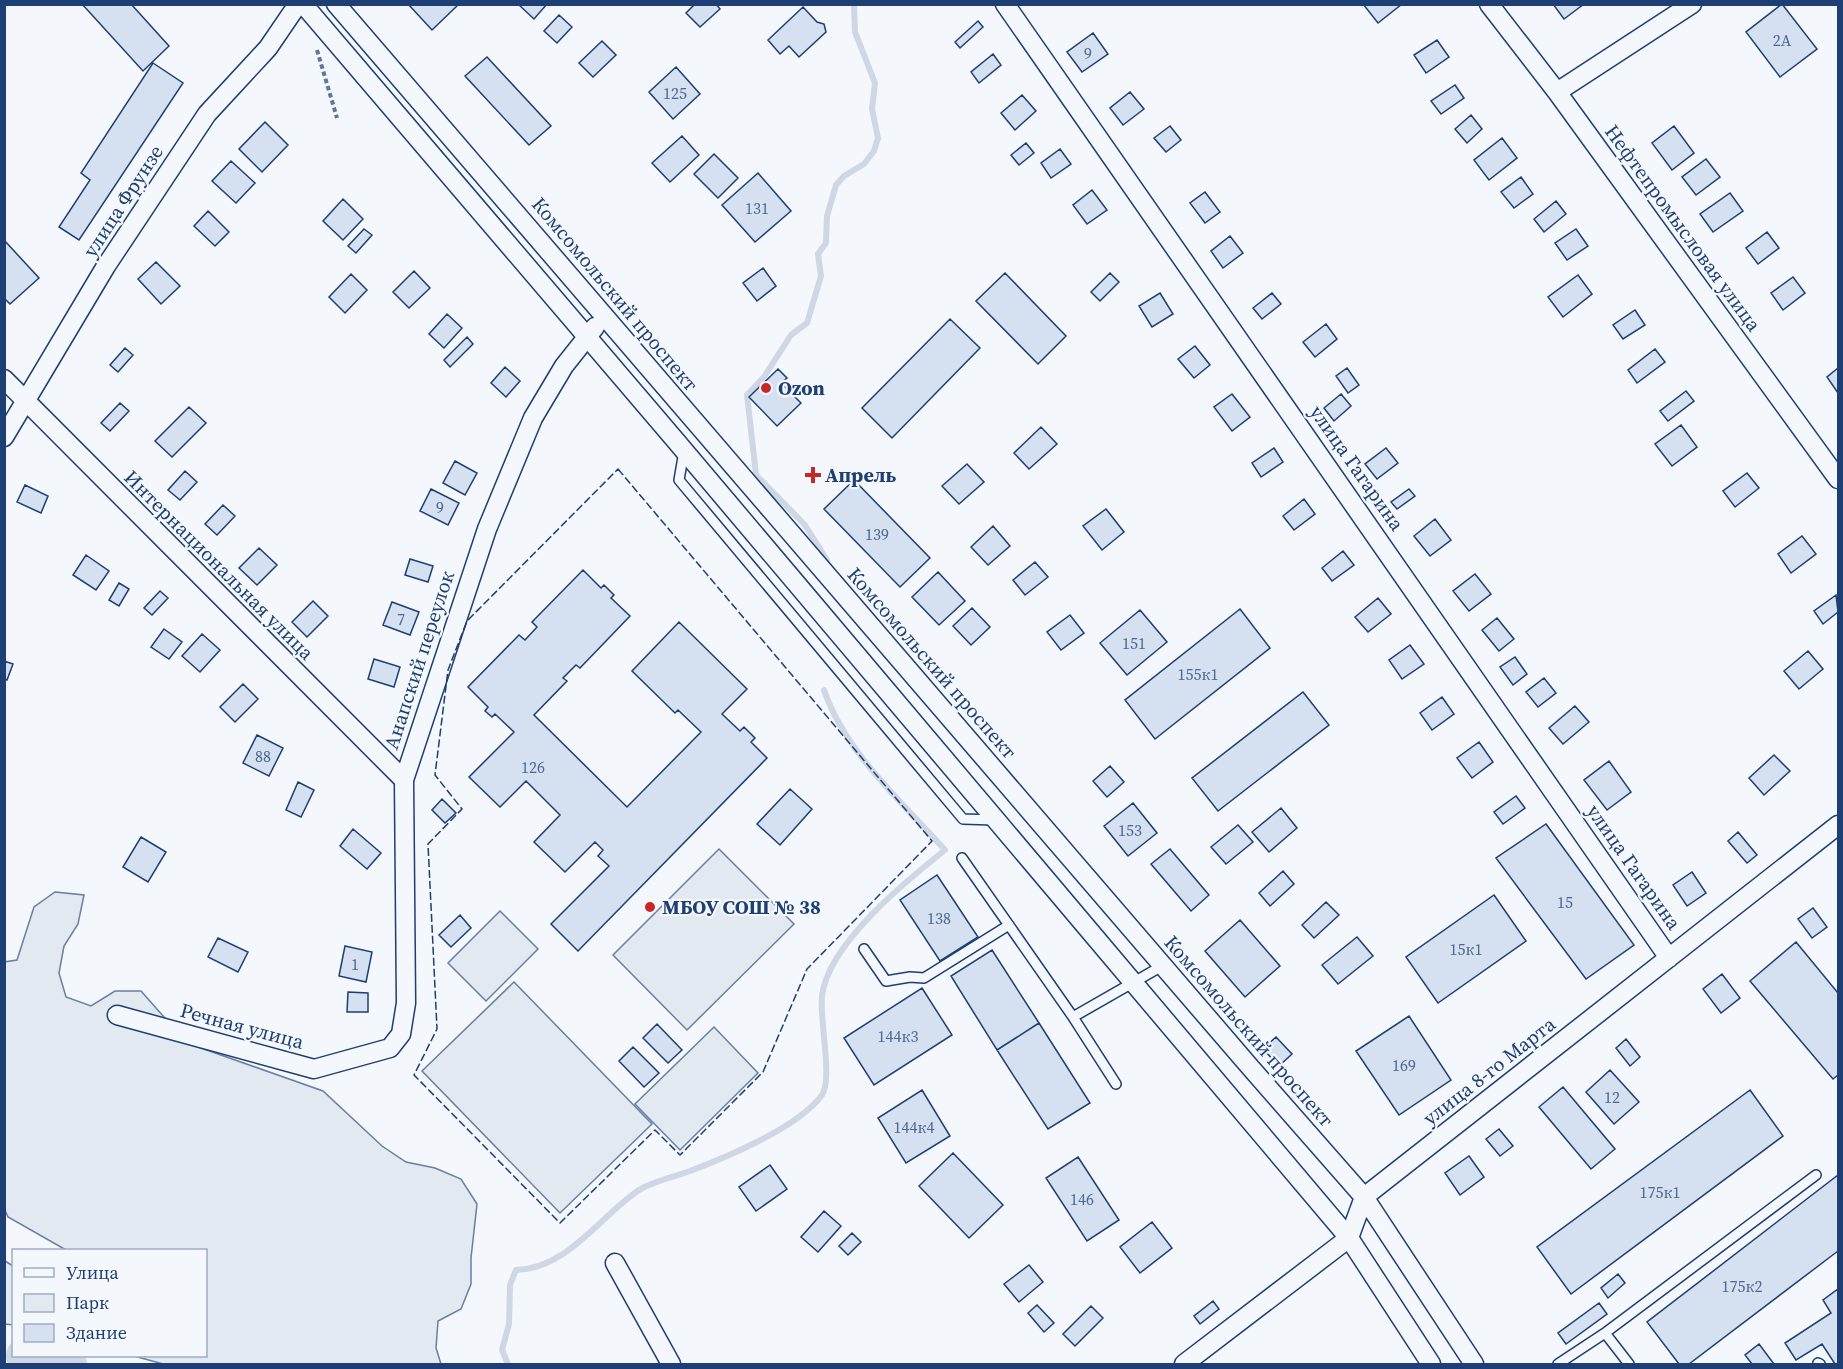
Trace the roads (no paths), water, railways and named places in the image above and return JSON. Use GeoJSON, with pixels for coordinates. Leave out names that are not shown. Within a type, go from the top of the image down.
{"type":"FeatureCollection","features":[{"type":"Feature","properties":{"kind":"street","name":"улица Фрунзе"},"geometry":{"type":"LineString","coordinates":[[4,437],[106,266],[207,114],[268,48],[298,4]]}},
{"type":"Feature","properties":{"kind":"street"},"geometry":{"type":"LineString","coordinates":[[303,4],[586,335],[1349,1238],[1424,1362]]}},
{"type":"Feature","properties":{"kind":"street","name":"Комсомольский проспект"},"geometry":{"type":"LineString","coordinates":[[336,4],[1162,966],[1364,1197],[1474,1365]]}},
{"type":"Feature","properties":{"kind":"street","name":"улица Гагарина"},"geometry":{"type":"LineString","coordinates":[[1005,4],[1670,958]]}},
{"type":"Feature","properties":{"kind":"street","name":"Нефтепромысловая улица"},"geometry":{"type":"LineString","coordinates":[[1489,4],[1557,92],[1839,479]]}},
{"type":"Feature","properties":{"kind":"street"},"geometry":{"type":"LineString","coordinates":[[1557,92],[1692,4]]}},
{"type":"Feature","properties":{"kind":"street","name":"Анапский переулок"},"geometry":{"type":"LineString","coordinates":[[390,1048],[401,1034],[406,1004],[404,780],[487,529],[529,428],[564,366],[586,335],[605,318]]}},
{"type":"Feature","properties":{"kind":"street","name":"Интернациональная улица"},"geometry":{"type":"LineString","coordinates":[[4,379],[404,780]]}},
{"type":"Feature","properties":{"kind":"street","name":"улица 8-го Марта"},"geometry":{"type":"LineString","coordinates":[[1364,1197],[1839,825]]}},
{"type":"Feature","properties":{"kind":"street","name":"Речная улица"},"geometry":{"type":"LineString","coordinates":[[117,1015],[314,1069],[390,1048]]}},
{"type":"Feature","properties":{"kind":"street"},"geometry":{"type":"LineString","coordinates":[[1184,1365],[1349,1238],[1364,1197]]}},
{"type":"Feature","properties":{"kind":"street"},"geometry":{"type":"LineString","coordinates":[[615,1263],[671,1365]]}},
{"type":"Feature","properties":{"kind":"lane"},"geometry":{"type":"LineString","coordinates":[[962,858],[1073,1017],[1116,1084]]}},
{"type":"Feature","properties":{"kind":"lane"},"geometry":{"type":"LineString","coordinates":[[864,949],[886,981],[910,977],[924,978],[1009,925]]}},
{"type":"Feature","properties":{"kind":"lane"},"geometry":{"type":"LineString","coordinates":[[1073,1017],[1162,966]]}},
{"type":"Feature","properties":{"kind":"lane"},"geometry":{"type":"LineString","coordinates":[[1558,1365],[1605,1333],[1816,1175]]}},
{"type":"Feature","properties":{"kind":"lane"},"geometry":{"type":"LineString","coordinates":[[1605,1333],[1629,1365]]}},
{"type":"Feature","properties":{"kind":"waterway"},"geometry":{"type":"LineString","coordinates":[[827,560],[805,525],[756,475],[747,395],[764,377],[791,335],[807,323],[821,276],[818,254],[826,243],[827,216],[836,185],[844,176],[864,164],[874,151],[878,138],[872,109],[875,83],[855,32],[854,4]]}},
{"type":"Feature","properties":{"kind":"waterway"},"geometry":{"type":"LineString","coordinates":[[508,1364],[502,1350],[509,1324],[510,1285],[516,1270],[551,1261],[582,1240],[639,1190],[705,1165],[761,1140],[797,1118],[822,1095],[826,1076],[822,996],[827,976],[853,935],[871,915],[945,850],[893,795],[860,755],[833,713],[824,690]]}},
{"type":"Feature","properties":{"kind":"waterway"},"geometry":{"type":"LineString","coordinates":[[30,1357],[69,1364]]}},
{"type":"Feature","properties":{"kind":"place","name":"Ozon"},"geometry":{"type":"Point","coordinates":[766,388]}},
{"type":"Feature","properties":{"kind":"place","name":"Апрель"},"geometry":{"type":"Point","coordinates":[813,475]}},
{"type":"Feature","properties":{"kind":"place","name":"МБОУ СОШ № 38"},"geometry":{"type":"Point","coordinates":[650,907]}}]}
